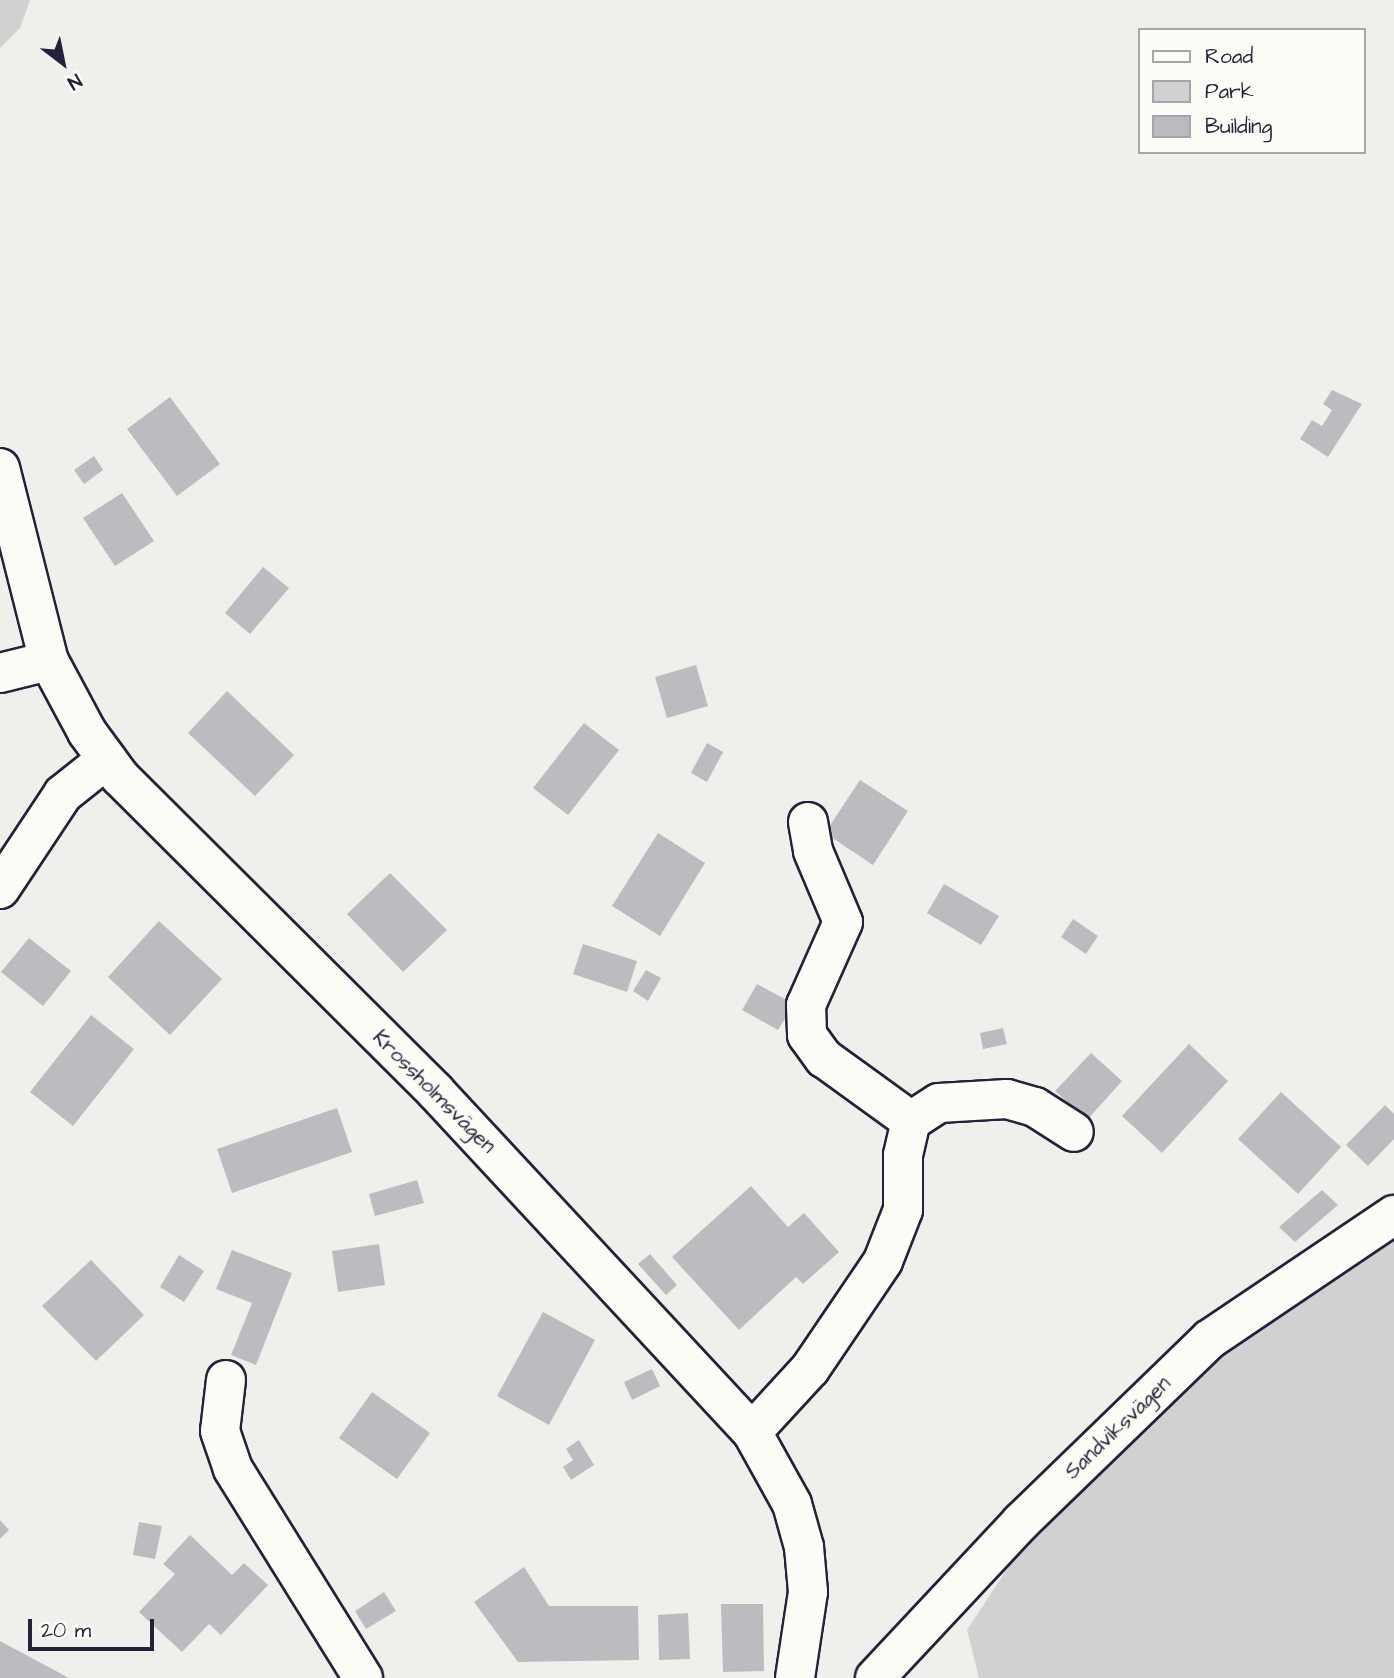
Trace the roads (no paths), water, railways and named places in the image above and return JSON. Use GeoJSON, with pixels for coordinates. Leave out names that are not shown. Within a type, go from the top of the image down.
{"type":"FeatureCollection","features":[{"type":"Feature","properties":{"kind":"street","name":"Krossholmsvägen"},"geometry":{"type":"LineString","coordinates":[[0,468],[49,661],[107,759],[452,1108],[752,1432],[792,1504],[804,1547],[808,1592],[795,1678]]}},
{"type":"Feature","properties":{"kind":"street"},"geometry":{"type":"LineString","coordinates":[[0,673],[49,661]]}},
{"type":"Feature","properties":{"kind":"street"},"geometry":{"type":"LineString","coordinates":[[0,889],[63,794],[107,759]]}},
{"type":"Feature","properties":{"kind":"street"},"geometry":{"type":"LineString","coordinates":[[808,822],[813,851],[843,922],[806,1005],[807,1035],[824,1058],[911,1121]]}},
{"type":"Feature","properties":{"kind":"street"},"geometry":{"type":"LineString","coordinates":[[752,1432],[810,1369],[883,1261],[903,1210],[903,1155],[911,1121],[939,1103],[1007,1099],[1035,1107],[1074,1132]]}},
{"type":"Feature","properties":{"kind":"street","name":"Sandviksvägen"},"geometry":{"type":"LineString","coordinates":[[875,1678],[1021,1522],[1210,1339],[1394,1215]]}},
{"type":"Feature","properties":{"kind":"street"},"geometry":{"type":"LineString","coordinates":[[226,1380],[220,1431],[233,1469],[363,1678]]}}]}
